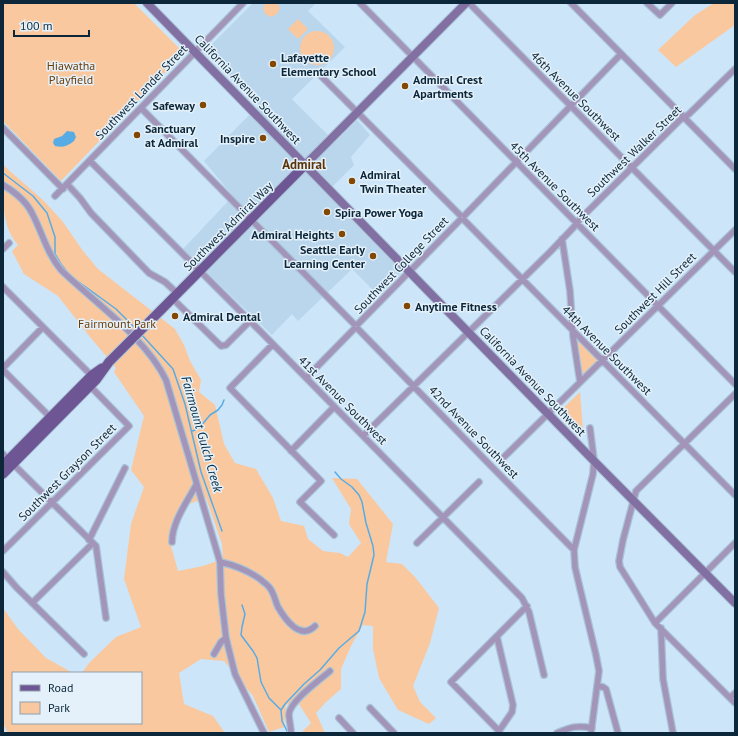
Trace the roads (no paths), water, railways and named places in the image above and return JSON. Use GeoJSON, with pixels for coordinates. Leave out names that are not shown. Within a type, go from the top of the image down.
{"type":"FeatureCollection","features":[{"type":"Feature","properties":{"kind":"main road","name":"California Avenue Southwest"},"geometry":{"type":"LineString","coordinates":[[147,3],[735,603]]}},
{"type":"Feature","properties":{"kind":"main road","name":"Southwest Admiral Way"},"geometry":{"type":"LineString","coordinates":[[3,474],[7,460],[53,419],[176,297],[251,219],[466,3]]}},
{"type":"Feature","properties":{"kind":"street","name":"Southwest Lander Street"},"geometry":{"type":"LineString","coordinates":[[55,196],[243,3]]}},
{"type":"Feature","properties":{"kind":"street","name":"45th Avenue Southwest"},"geometry":{"type":"LineString","coordinates":[[360,3],[735,384]]}},
{"type":"Feature","properties":{"kind":"street","name":"46th Avenue Southwest"},"geometry":{"type":"LineString","coordinates":[[469,3],[735,272]]}},
{"type":"Feature","properties":{"kind":"street"},"geometry":{"type":"LineString","coordinates":[[571,3],[735,169]]}},
{"type":"Feature","properties":{"kind":"street"},"geometry":{"type":"LineString","coordinates":[[647,3],[660,15],[672,3]]}},
{"type":"Feature","properties":{"kind":"street","name":"Southwest College Street"},"geometry":{"type":"LineString","coordinates":[[306,378],[517,163],[621,54]]}},
{"type":"Feature","properties":{"kind":"street","name":"Southwest Walker Street"},"geometry":{"type":"LineString","coordinates":[[363,436],[414,387],[680,120],[734,73]]}},
{"type":"Feature","properties":{"kind":"street","name":"44th Avenue Southwest"},"geometry":{"type":"LineString","coordinates":[[320,75],[735,494]]}},
{"type":"Feature","properties":{"kind":"street","name":"42nd Avenue Southwest"},"geometry":{"type":"LineString","coordinates":[[141,108],[574,550]]}},
{"type":"Feature","properties":{"kind":"street"},"geometry":{"type":"LineString","coordinates":[[4,131],[65,187],[80,198],[91,213],[149,273],[165,282],[176,297],[219,345],[226,345],[250,321]]}},
{"type":"Feature","properties":{"kind":"street","name":"41st Avenue Southwest"},"geometry":{"type":"LineString","coordinates":[[90,161],[273,344],[522,598],[527,606],[544,675]]}},
{"type":"Feature","properties":{"kind":"street"},"geometry":{"type":"LineString","coordinates":[[3,185],[13,191],[33,215],[47,250],[54,262],[120,323],[154,359],[166,380],[220,562],[221,594],[226,638],[235,674],[264,733]]}},
{"type":"Feature","properties":{"kind":"street","name":"Southwest Hill Street"},"geometry":{"type":"LineString","coordinates":[[504,457],[735,230]]}},
{"type":"Feature","properties":{"kind":"street"},"geometry":{"type":"LineString","coordinates":[[562,239],[570,291],[573,330],[580,382]]}},
{"type":"Feature","properties":{"kind":"street"},"geometry":{"type":"LineString","coordinates":[[3,249],[9,242]]}},
{"type":"Feature","properties":{"kind":"street"},"geometry":{"type":"LineString","coordinates":[[3,287],[43,327],[91,381]]}},
{"type":"Feature","properties":{"kind":"street"},"geometry":{"type":"LineString","coordinates":[[43,327],[3,369],[53,419]]}},
{"type":"Feature","properties":{"kind":"street"},"geometry":{"type":"LineString","coordinates":[[273,344],[230,388],[321,481],[300,502],[334,535]]}},
{"type":"Feature","properties":{"kind":"street","name":"Southwest Grayson Street"},"geometry":{"type":"LineString","coordinates":[[4,551],[128,426],[91,381]]}},
{"type":"Feature","properties":{"kind":"street"},"geometry":{"type":"LineString","coordinates":[[735,394],[636,491],[619,561],[624,574],[655,623],[735,703]]}},
{"type":"Feature","properties":{"kind":"street"},"geometry":{"type":"LineString","coordinates":[[291,451],[334,407]]}},
{"type":"Feature","properties":{"kind":"street"},"geometry":{"type":"LineString","coordinates":[[557,733],[580,726],[592,731],[599,671],[575,568],[574,550],[593,474],[594,460],[590,428]]}},
{"type":"Feature","properties":{"kind":"street"},"geometry":{"type":"LineString","coordinates":[[7,460],[52,502],[97,548],[106,618]]}},
{"type":"Feature","properties":{"kind":"street"},"geometry":{"type":"LineString","coordinates":[[32,603],[91,541],[125,468]]}},
{"type":"Feature","properties":{"kind":"street"},"geometry":{"type":"LineString","coordinates":[[417,544],[479,482]]}},
{"type":"Feature","properties":{"kind":"street"},"geometry":{"type":"LineString","coordinates":[[172,542],[173,530],[176,521],[196,485]]}},
{"type":"Feature","properties":{"kind":"street"},"geometry":{"type":"LineString","coordinates":[[655,623],[735,543]]}},
{"type":"Feature","properties":{"kind":"street"},"geometry":{"type":"LineString","coordinates":[[220,562],[233,565],[247,571],[266,584],[270,588],[287,621],[296,629],[301,632],[305,632],[315,626]]}},
{"type":"Feature","properties":{"kind":"street"},"geometry":{"type":"LineString","coordinates":[[3,572],[84,654]]}},
{"type":"Feature","properties":{"kind":"street"},"geometry":{"type":"LineString","coordinates":[[497,637],[513,705],[512,712],[499,732],[451,682],[527,606]]}},
{"type":"Feature","properties":{"kind":"street"},"geometry":{"type":"LineString","coordinates":[[661,628],[663,679],[673,733]]}},
{"type":"Feature","properties":{"kind":"street"},"geometry":{"type":"LineString","coordinates":[[214,654],[221,642],[226,638]]}},
{"type":"Feature","properties":{"kind":"street"},"geometry":{"type":"LineString","coordinates":[[291,733],[289,713],[291,708],[299,698],[330,671]]}},
{"type":"Feature","properties":{"kind":"street"},"geometry":{"type":"LineString","coordinates":[[597,686],[606,689],[618,733]]}},
{"type":"Feature","properties":{"kind":"street"},"geometry":{"type":"LineString","coordinates":[[730,698],[735,693]]}},
{"type":"Feature","properties":{"kind":"street"},"geometry":{"type":"LineString","coordinates":[[370,708],[394,733]]}},
{"type":"Feature","properties":{"kind":"street"},"geometry":{"type":"LineString","coordinates":[[339,718],[353,733]]}},
{"type":"Feature","properties":{"kind":"water"},"geometry":{"type":"Polygon","coordinates":[[[67,131],[74,132],[76,137],[74,141],[65,146],[55,146],[53,143],[54,139],[62,136],[67,131]]]}},
{"type":"Feature","properties":{"kind":"waterway","name":"Fairmount Gulch Creek"},"geometry":{"type":"LineString","coordinates":[[3,173],[33,196],[47,213],[55,237],[55,254],[68,273]]}},
{"type":"Feature","properties":{"kind":"waterway","name":"Fairmount Gulch Creek"},"geometry":{"type":"LineString","coordinates":[[72,277],[116,309],[137,330]]}},
{"type":"Feature","properties":{"kind":"waterway","name":"Fairmount Gulch Creek"},"geometry":{"type":"LineString","coordinates":[[141,334],[173,369],[185,404],[201,472],[222,531]]}},
{"type":"Feature","properties":{"kind":"waterway"},"geometry":{"type":"LineString","coordinates":[[192,431],[200,427],[210,415],[218,410],[224,400]]}},
{"type":"Feature","properties":{"kind":"waterway"},"geometry":{"type":"LineString","coordinates":[[281,710],[339,648],[359,631],[365,612],[367,584],[374,555],[373,546],[359,495],[335,472]]}},
{"type":"Feature","properties":{"kind":"waterway","name":"Fairmount Gulch Creek"},"geometry":{"type":"LineString","coordinates":[[242,605],[245,614],[241,635],[257,658],[261,682],[269,698],[281,710],[282,721],[288,733]]}},
{"type":"Feature","properties":{"kind":"place","name":"Lafayette Elementary School"},"geometry":{"type":"Point","coordinates":[273,64]}},
{"type":"Feature","properties":{"kind":"place","name":"Admiral Crest Apartments"},"geometry":{"type":"Point","coordinates":[405,86]}},
{"type":"Feature","properties":{"kind":"place","name":"Safeway"},"geometry":{"type":"Point","coordinates":[203,105]}},
{"type":"Feature","properties":{"kind":"place","name":"Sanctuary at Admiral"},"geometry":{"type":"Point","coordinates":[137,135]}},
{"type":"Feature","properties":{"kind":"place","name":"Inspire"},"geometry":{"type":"Point","coordinates":[263,138]}},
{"type":"Feature","properties":{"kind":"place","name":"Admiral Twin Theater"},"geometry":{"type":"Point","coordinates":[352,181]}},
{"type":"Feature","properties":{"kind":"place","name":"Spira Power Yoga"},"geometry":{"type":"Point","coordinates":[327,212]}},
{"type":"Feature","properties":{"kind":"place","name":"Admiral Heights"},"geometry":{"type":"Point","coordinates":[342,234]}},
{"type":"Feature","properties":{"kind":"place","name":"Seattle Early Learning Center"},"geometry":{"type":"Point","coordinates":[373,256]}},
{"type":"Feature","properties":{"kind":"place","name":"Anytime Fitness"},"geometry":{"type":"Point","coordinates":[407,306]}},
{"type":"Feature","properties":{"kind":"place","name":"Admiral Dental"},"geometry":{"type":"Point","coordinates":[175,316]}},
{"type":"Feature","properties":{"kind":"district","name":"Admiral"},"geometry":{"type":"Point","coordinates":[304,164]}},
{"type":"Feature","properties":{"kind":"park label","name":"Hiawatha Playfield"},"geometry":{"type":"Point","coordinates":[71,72]}},
{"type":"Feature","properties":{"kind":"park label","name":"Fairmount Park"},"geometry":{"type":"Point","coordinates":[117,323]}}]}
